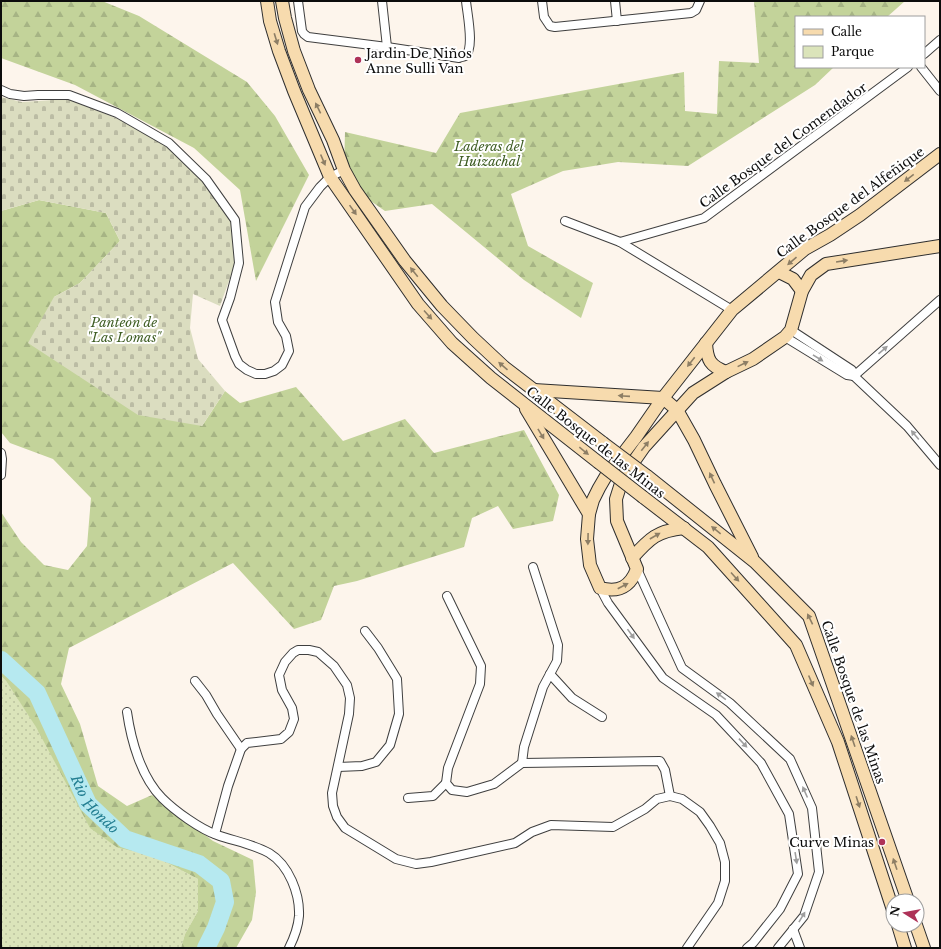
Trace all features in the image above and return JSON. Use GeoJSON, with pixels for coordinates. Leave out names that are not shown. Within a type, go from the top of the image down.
{"type":"FeatureCollection","features":[{"type":"Feature","properties":{"kind":"main road","name":"Calle Bosque de las Minas"},"geometry":{"type":"LineString","coordinates":[[267,1],[270,21],[279,51],[297,99],[330,177],[418,304],[452,343],[491,378],[708,547],[796,645],[838,742],[888,893]]}},
{"type":"Feature","properties":{"kind":"main road","name":"Calle Bosque de las Minas"},"geometry":{"type":"LineString","coordinates":[[282,1],[294,51],[309,90],[333,140],[344,170],[355,190],[405,261],[442,306],[499,362],[647,476],[755,562],[809,616],[905,893]]}},
{"type":"Feature","properties":{"kind":"main road","name":"Calle Bosque del Alfeñique"},"geometry":{"type":"LineString","coordinates":[[600,588],[590,565],[587,539],[593,500],[606,476],[636,437],[663,398],[706,343],[732,310],[805,249],[830,235],[860,215],[940,154]]}},
{"type":"Feature","properties":{"kind":"main road"},"geometry":{"type":"LineString","coordinates":[[635,564],[617,521],[616,499],[623,478],[644,447],[693,393],[726,372],[753,359],[788,334],[802,291],[811,275],[826,264],[940,246]]}},
{"type":"Feature","properties":{"kind":"main road"},"geometry":{"type":"LineString","coordinates":[[779,272],[793,279],[802,291]]}},
{"type":"Feature","properties":{"kind":"main road"},"geometry":{"type":"LineString","coordinates":[[706,343],[709,361],[716,368],[726,372]]}},
{"type":"Feature","properties":{"kind":"main road"},"geometry":{"type":"LineString","coordinates":[[534,390],[663,398],[677,410],[694,440],[755,562]]}},
{"type":"Feature","properties":{"kind":"main road"},"geometry":{"type":"LineString","coordinates":[[521,401],[590,514]]}},
{"type":"Feature","properties":{"kind":"main road"},"geometry":{"type":"LineString","coordinates":[[600,588],[609,590],[619,589],[627,585],[633,578],[635,564],[649,539],[672,529],[684,528]]}},
{"type":"Feature","properties":{"kind":"main road"},"geometry":{"type":"LineString","coordinates":[[874,851],[889,845]]}},
{"type":"Feature","properties":{"kind":"main road"},"geometry":{"type":"LineString","coordinates":[[901,933],[906,948]]}},
{"type":"Feature","properties":{"kind":"main road"},"geometry":{"type":"LineString","coordinates":[[919,933],[924,948]]}},
{"type":"Feature","properties":{"kind":"street"},"geometry":{"type":"LineString","coordinates":[[298,1],[302,31],[308,37],[459,58],[465,56],[470,50],[466,1]]}},
{"type":"Feature","properties":{"kind":"street"},"geometry":{"type":"LineString","coordinates":[[382,1],[387,47]]}},
{"type":"Feature","properties":{"kind":"street"},"geometry":{"type":"LineString","coordinates":[[542,1],[544,17],[550,26],[555,27],[690,13],[696,10],[700,1]]}},
{"type":"Feature","properties":{"kind":"street"},"geometry":{"type":"LineString","coordinates":[[615,1],[617,21]]}},
{"type":"Feature","properties":{"kind":"street"},"geometry":{"type":"LineString","coordinates":[[925,53],[940,40]]}},
{"type":"Feature","properties":{"kind":"street","name":"Calle Bosque del Comendador"},"geometry":{"type":"LineString","coordinates":[[620,242],[704,218],[907,68]]}},
{"type":"Feature","properties":{"kind":"street"},"geometry":{"type":"LineString","coordinates":[[922,68],[940,91]]}},
{"type":"Feature","properties":{"kind":"street"},"geometry":{"type":"LineString","coordinates":[[1,90],[10,94],[24,96],[38,94],[69,95],[117,114],[169,144],[206,179],[235,220],[239,263],[230,298],[222,320],[239,364],[256,374],[265,374],[274,371],[282,365],[289,351],[286,336],[278,322],[275,302],[305,207],[320,187],[330,177],[344,170]]}},
{"type":"Feature","properties":{"kind":"street"},"geometry":{"type":"LineString","coordinates":[[565,221],[620,242],[732,310]]}},
{"type":"Feature","properties":{"kind":"street"},"geometry":{"type":"LineString","coordinates":[[854,376],[939,302]]}},
{"type":"Feature","properties":{"kind":"street"},"geometry":{"type":"LineString","coordinates":[[788,334],[846,375],[854,376],[907,426],[940,465]]}},
{"type":"Feature","properties":{"kind":"street"},"geometry":{"type":"LineString","coordinates":[[1,453],[1,475]]}},
{"type":"Feature","properties":{"kind":"street"},"geometry":{"type":"LineString","coordinates":[[635,564],[682,668],[730,703],[790,759],[812,808],[819,872],[804,916],[778,948]]}},
{"type":"Feature","properties":{"kind":"street"},"geometry":{"type":"LineString","coordinates":[[522,763],[524,748],[543,688],[557,661],[558,645],[533,567]]}},
{"type":"Feature","properties":{"kind":"street"},"geometry":{"type":"LineString","coordinates":[[600,588],[608,603],[663,678],[716,715],[761,763],[789,814],[798,874],[780,909],[753,943],[747,948]]}},
{"type":"Feature","properties":{"kind":"street"},"geometry":{"type":"LineString","coordinates":[[408,798],[433,796],[446,783],[448,768],[480,684],[481,666],[447,596]]}},
{"type":"Feature","properties":{"kind":"street"},"geometry":{"type":"LineString","coordinates":[[338,767],[362,766],[376,762],[390,745],[399,714],[397,679],[378,648],[365,631]]}},
{"type":"Feature","properties":{"kind":"street"},"geometry":{"type":"LineString","coordinates":[[215,834],[228,786],[241,749],[247,743],[281,739],[289,732],[294,719],[292,708],[282,690],[279,675],[285,662],[298,650],[318,652],[334,666],[347,685],[350,698],[349,714],[332,793],[333,806],[337,818],[345,828],[396,859],[416,864],[515,843],[532,832],[551,825],[613,826],[645,809],[657,799],[670,796],[682,799],[700,812],[720,843],[725,862],[725,881],[718,903],[687,948]]}},
{"type":"Feature","properties":{"kind":"street"},"geometry":{"type":"LineString","coordinates":[[550,674],[572,698],[602,717]]}},
{"type":"Feature","properties":{"kind":"street"},"geometry":{"type":"LineString","coordinates":[[195,681],[206,695],[241,749]]}},
{"type":"Feature","properties":{"kind":"street"},"geometry":{"type":"LineString","coordinates":[[127,712],[130,733],[150,783],[162,798],[179,813],[215,834],[270,853],[282,864],[290,877],[298,897],[299,916],[295,936],[289,948]]}},
{"type":"Feature","properties":{"kind":"street"},"geometry":{"type":"LineString","coordinates":[[446,783],[452,790],[467,792],[494,784],[522,763],[660,761],[665,770],[670,796]]}},
{"type":"Feature","properties":{"kind":"street"},"geometry":{"type":"LineString","coordinates":[[793,929],[800,948]]}},
{"type":"Feature","properties":{"kind":"green space"},"geometry":{"type":"Polygon","coordinates":[[[1,1],[102,1],[139,16],[247,82],[275,116],[309,175],[256,281],[240,190],[194,148],[75,85],[1,58],[1,1]]]}},
{"type":"Feature","properties":{"kind":"green space","name":"Laderas del Huizachal"},"geometry":{"type":"Polygon","coordinates":[[[754,1],[905,1],[888,16],[795,16],[795,68],[833,68],[815,85],[688,166],[618,162],[563,171],[511,194],[528,246],[593,283],[581,318],[524,280],[432,204],[385,211],[355,190],[344,170],[345,132],[436,153],[460,113],[684,72],[685,111],[717,114],[719,61],[759,63],[754,1]]]}},
{"type":"Feature","properties":{"kind":"green space","name":"Panteón de \"Las Lomas\""},"geometry":{"type":"Polygon","coordinates":[[[1,97],[22,102],[68,99],[118,119],[168,147],[203,182],[231,221],[235,264],[220,306],[193,294],[190,328],[198,359],[225,391],[202,426],[138,415],[28,343],[54,297],[80,283],[120,241],[106,213],[39,200],[1,211],[1,97]]]}},
{"type":"Feature","properties":{"kind":"green space"},"geometry":{"type":"Polygon","coordinates":[[[39,200],[106,213],[120,241],[80,283],[54,297],[202,426],[225,391],[240,403],[296,387],[343,441],[405,419],[434,453],[524,430],[559,495],[553,521],[513,529],[498,506],[472,518],[464,547],[357,581],[334,586],[321,620],[294,629],[233,563],[69,648],[61,684],[80,724],[98,786],[127,806],[152,795],[213,841],[253,860],[256,892],[252,920],[236,948],[181,948],[185,934],[198,911],[198,879],[154,856],[118,848],[90,828],[36,727],[6,681],[1,676],[1,512],[21,542],[44,565],[68,570],[87,546],[91,498],[53,459],[10,443],[1,432],[1,211],[39,200]]]}},
{"type":"Feature","properties":{"kind":"green space"},"geometry":{"type":"Polygon","coordinates":[[[1,676],[6,681],[118,848],[154,856],[198,879],[198,911],[185,934],[181,948],[1,948],[1,676]]]}},
{"type":"Feature","properties":{"kind":"waterway","name":"Rio Hondo"},"geometry":{"type":"LineString","coordinates":[[1,660],[37,693],[88,804],[125,839],[199,864],[221,881],[225,902],[216,928],[206,948]]}},
{"type":"Feature","properties":{"kind":"place","name":"Jardin De Niños Anne Sulli Van"},"geometry":{"type":"Point","coordinates":[358,60]}},
{"type":"Feature","properties":{"kind":"place","name":"Curve Minas"},"geometry":{"type":"Point","coordinates":[882,842]}}]}
